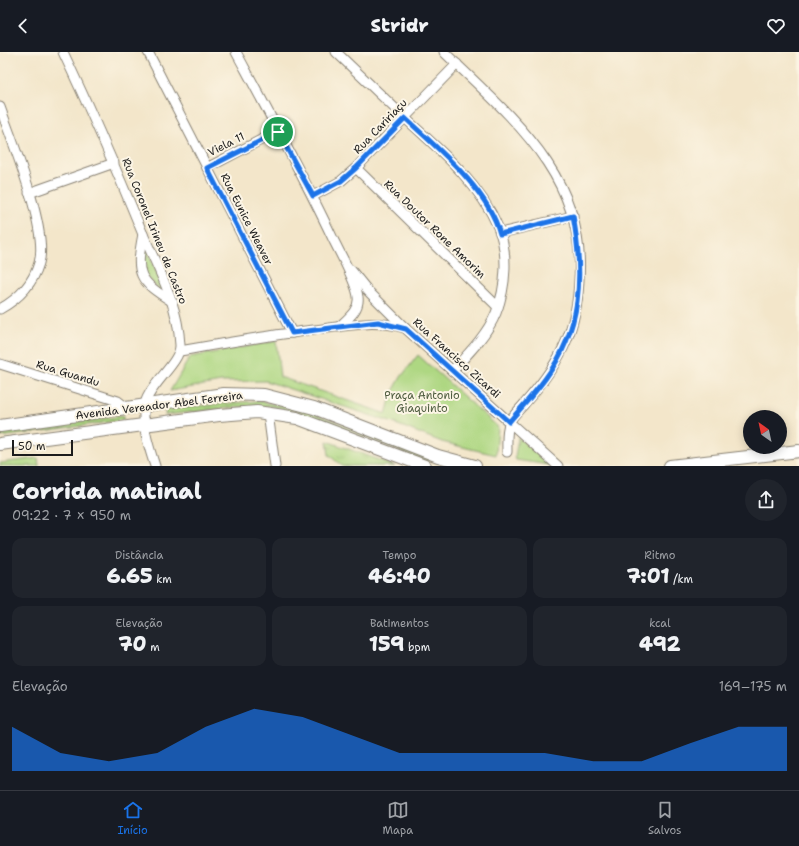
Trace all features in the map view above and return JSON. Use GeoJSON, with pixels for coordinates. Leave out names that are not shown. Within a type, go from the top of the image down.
{"type":"FeatureCollection","features":[{"type":"Feature","properties":{"kind":"main road","name":"Avenida Vereador Abel Ferreira"},"geometry":{"type":"LineString","coordinates":[[0,426],[224,394],[264,395],[314,408],[438,456],[475,466]]}},
{"type":"Feature","properties":{"kind":"main road","name":"Avenida Vereador Abel Ferreira"},"geometry":{"type":"LineString","coordinates":[[0,444],[244,412],[268,413],[297,418],[425,466]]}},
{"type":"Feature","properties":{"kind":"main road"},"geometry":{"type":"LineString","coordinates":[[670,466],[799,451]]}},
{"type":"Feature","properties":{"kind":"street","name":"Rua Coronel Irineu de Castro"},"geometry":{"type":"LineString","coordinates":[[63,52],[114,163],[173,302],[180,336],[180,351]]}},
{"type":"Feature","properties":{"kind":"street","name":"Rua Eunice Weaver"},"geometry":{"type":"LineString","coordinates":[[148,52],[292,333]]}},
{"type":"Feature","properties":{"kind":"street","name":"Rua Francisco Zicardi"},"geometry":{"type":"LineString","coordinates":[[236,52],[313,196],[345,262],[358,297],[357,307],[351,316],[339,327]]}},
{"type":"Feature","properties":{"kind":"street"},"geometry":{"type":"LineString","coordinates":[[336,52],[448,159],[477,192],[490,211],[500,234],[504,254],[504,270],[501,297],[498,307],[487,329],[452,372]]}},
{"type":"Feature","properties":{"kind":"street"},"geometry":{"type":"LineString","coordinates":[[444,52],[522,128],[551,167],[566,194],[573,216],[579,248],[580,271],[573,321],[559,356],[545,379],[509,422],[507,452]]}},
{"type":"Feature","properties":{"kind":"street","name":"Rua Caririaçu"},"geometry":{"type":"LineString","coordinates":[[313,196],[341,181],[356,168],[457,64]]}},
{"type":"Feature","properties":{"kind":"street"},"geometry":{"type":"LineString","coordinates":[[0,107],[29,193],[40,234],[41,246],[39,263],[33,276],[18,298],[0,309]]}},
{"type":"Feature","properties":{"kind":"street","name":"Viela 11"},"geometry":{"type":"LineString","coordinates":[[207,168],[278,132]]}},
{"type":"Feature","properties":{"kind":"street"},"geometry":{"type":"LineString","coordinates":[[29,193],[114,163]]}},
{"type":"Feature","properties":{"kind":"street","name":"Rua Doutor Rone Amorim"},"geometry":{"type":"LineString","coordinates":[[356,168],[498,307]]}},
{"type":"Feature","properties":{"kind":"street"},"geometry":{"type":"LineString","coordinates":[[500,234],[573,216]]}},
{"type":"Feature","properties":{"kind":"street"},"geometry":{"type":"LineString","coordinates":[[143,234],[138,260],[142,276],[152,288],[173,302]]}},
{"type":"Feature","properties":{"kind":"street","name":"Rua Francisco Zicardi"},"geometry":{"type":"LineString","coordinates":[[345,262],[368,291],[406,329],[558,466]]}},
{"type":"Feature","properties":{"kind":"street"},"geometry":{"type":"LineString","coordinates":[[155,466],[146,437],[145,405],[153,389],[180,351],[292,333],[378,322],[406,329]]}},
{"type":"Feature","properties":{"kind":"street","name":"Rua Guandu"},"geometry":{"type":"LineString","coordinates":[[0,364],[118,401],[127,408]]}},
{"type":"Feature","properties":{"kind":"street"},"geometry":{"type":"LineString","coordinates":[[268,413],[275,466]]}},
{"type":"Feature","properties":{"kind":"green space"},"geometry":{"type":"Polygon","coordinates":[[[144,242],[166,295],[148,278],[145,273],[142,261],[144,242]]]}},
{"type":"Feature","properties":{"kind":"green space","name":"Praça Antonio Giaquinto"},"geometry":{"type":"Polygon","coordinates":[[[276,341],[280,377],[386,414],[392,393],[401,377],[418,355],[498,427],[496,455],[442,442],[393,423],[266,381],[221,382],[170,391],[190,357],[276,341]]]}},
{"type":"Feature","properties":{"kind":"green space"},"geometry":{"type":"Polygon","coordinates":[[[257,401],[303,409],[429,458],[428,462],[302,414],[270,406],[236,407],[165,415],[166,409],[257,401]]]}},
{"type":"Feature","properties":{"kind":"green space"},"geometry":{"type":"Polygon","coordinates":[[[123,416],[123,420],[0,437],[0,432],[123,416]]]}},
{"type":"Feature","properties":{"kind":"green space"},"geometry":{"type":"Polygon","coordinates":[[[518,437],[549,465],[516,460],[515,457],[518,437]]]}},
{"type":"Feature","properties":{"kind":"green space"},"geometry":{"type":"Polygon","coordinates":[[[327,441],[395,466],[342,466],[329,455],[327,441]]]}},
{"type":"Feature","properties":{"kind":"green space"},"geometry":{"type":"Polygon","coordinates":[[[38,458],[39,466],[0,466],[0,463],[38,458]]]}},
{"type":"Feature","properties":{"kind":"route"},"geometry":{"type":"LineString","coordinates":[[405,118],[448,159],[477,192],[494,217],[500,234],[573,216],[579,248],[580,271],[577,304],[573,321],[559,356],[545,379],[509,422],[406,329],[378,322],[292,333],[207,168],[278,132],[313,196],[341,181],[356,168],[405,118]]}}]}
